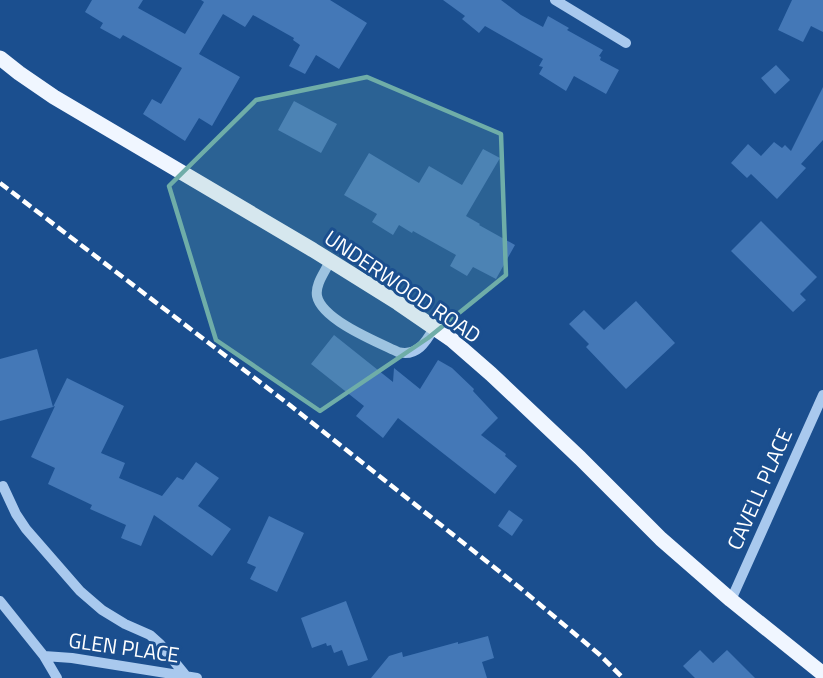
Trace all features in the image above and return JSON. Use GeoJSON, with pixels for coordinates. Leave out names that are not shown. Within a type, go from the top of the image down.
{"type":"FeatureCollection","features":[{"type":"Feature","properties":{"kind":"main road","name":"UNDERWOOD ROAD"},"geometry":{"type":"LineString","coordinates":[[0,58],[54,97],[330,261],[453,340],[580,458],[661,539],[730,600],[823,674]]}},
{"type":"Feature","properties":{"kind":"street"},"geometry":{"type":"LineString","coordinates":[[555,0],[626,43]]}},
{"type":"Feature","properties":{"kind":"street"},"geometry":{"type":"LineString","coordinates":[[330,261],[318,284],[317,296],[321,306],[342,324],[406,354],[417,351],[426,342],[434,328]]}},
{"type":"Feature","properties":{"kind":"street","name":"CAVELL PLACE"},"geometry":{"type":"LineString","coordinates":[[730,600],[823,395]]}},
{"type":"Feature","properties":{"kind":"street"},"geometry":{"type":"LineString","coordinates":[[3,486],[26,529],[80,591],[102,610],[150,635],[192,677]]}},
{"type":"Feature","properties":{"kind":"street"},"geometry":{"type":"LineString","coordinates":[[0,601],[44,656],[57,678]]}},
{"type":"Feature","properties":{"kind":"street","name":"GLEN PLACE"},"geometry":{"type":"LineString","coordinates":[[44,656],[72,658],[192,677]]}},
{"type":"Feature","properties":{"kind":"highlighted area"},"geometry":{"type":"Polygon","coordinates":[[[367,77],[501,134],[506,275],[428,338],[320,411],[216,340],[169,186],[256,100],[367,77]]]}},
{"type":"Feature","properties":{"kind":"building"},"geometry":{"type":"Polygon","coordinates":[[[92,0],[143,0],[138,8],[185,34],[204,2],[201,0],[330,0],[367,23],[339,69],[316,55],[305,74],[289,66],[300,45],[293,40],[294,38],[253,15],[245,27],[223,14],[199,54],[240,77],[212,126],[199,118],[185,141],[143,114],[152,99],[161,104],[182,68],[123,35],[120,39],[100,28],[103,23],[85,12],[92,0]]]}},
{"type":"Feature","properties":{"kind":"building"},"geometry":{"type":"Polygon","coordinates":[[[443,0],[501,0],[521,15],[543,27],[548,16],[569,28],[567,30],[603,50],[599,56],[600,60],[619,70],[606,94],[574,76],[566,91],[539,74],[543,67],[539,66],[543,59],[485,26],[479,33],[462,19],[465,16],[443,0]]]}},
{"type":"Feature","properties":{"kind":"building"},"geometry":{"type":"Polygon","coordinates":[[[792,0],[823,0],[823,32],[811,26],[803,42],[778,30],[792,0]]]}},
{"type":"Feature","properties":{"kind":"building"},"geometry":{"type":"Polygon","coordinates":[[[776,65],[790,80],[775,94],[761,78],[776,65]]]}},
{"type":"Feature","properties":{"kind":"building"},"geometry":{"type":"Polygon","coordinates":[[[823,87],[823,140],[801,164],[806,168],[777,199],[751,174],[747,178],[731,163],[748,144],[761,156],[774,142],[782,148],[785,145],[791,151],[823,87]]]}},
{"type":"Feature","properties":{"kind":"building"},"geometry":{"type":"Polygon","coordinates":[[[294,101],[337,124],[321,153],[278,130],[294,101]]]}},
{"type":"Feature","properties":{"kind":"building"},"geometry":{"type":"Polygon","coordinates":[[[483,149],[500,158],[466,216],[515,245],[496,279],[473,267],[467,276],[450,266],[456,255],[399,225],[393,235],[372,222],[377,214],[344,195],[369,153],[419,183],[429,166],[462,185],[483,149]]]}},
{"type":"Feature","properties":{"kind":"building"},"geometry":{"type":"Polygon","coordinates":[[[761,221],[817,277],[800,294],[806,300],[793,312],[731,251],[761,221]]]}},
{"type":"Feature","properties":{"kind":"building"},"geometry":{"type":"Polygon","coordinates":[[[636,301],[675,343],[626,389],[586,347],[589,344],[569,324],[584,310],[604,330],[636,301]]]}},
{"type":"Feature","properties":{"kind":"building"},"geometry":{"type":"Polygon","coordinates":[[[334,335],[393,382],[394,368],[420,389],[438,360],[452,368],[474,389],[473,391],[498,418],[481,435],[506,454],[505,456],[517,466],[495,494],[398,418],[383,438],[356,416],[364,406],[311,364],[334,335]]]}},
{"type":"Feature","properties":{"kind":"building"},"geometry":{"type":"Polygon","coordinates":[[[37,349],[53,407],[0,421],[0,359],[37,349]]]}},
{"type":"Feature","properties":{"kind":"building"},"geometry":{"type":"Polygon","coordinates":[[[67,378],[124,406],[101,453],[125,463],[119,478],[162,496],[177,477],[183,480],[196,462],[219,478],[198,506],[231,529],[212,556],[154,515],[141,546],[121,538],[126,525],[90,509],[92,505],[48,484],[55,468],[31,457],[67,378]]]}},
{"type":"Feature","properties":{"kind":"building"},"geometry":{"type":"Polygon","coordinates":[[[509,510],[523,520],[512,536],[498,526],[509,510]]]}},
{"type":"Feature","properties":{"kind":"building"},"geometry":{"type":"Polygon","coordinates":[[[269,516],[304,533],[277,592],[250,579],[256,567],[247,563],[269,516]]]}},
{"type":"Feature","properties":{"kind":"building"},"geometry":{"type":"Polygon","coordinates":[[[346,601],[368,660],[348,666],[342,650],[334,653],[331,645],[327,646],[326,643],[312,648],[301,618],[346,601]]]}},
{"type":"Feature","properties":{"kind":"building"},"geometry":{"type":"Polygon","coordinates":[[[488,636],[494,658],[482,662],[487,678],[371,678],[389,656],[402,652],[403,657],[488,636]]]}},
{"type":"Feature","properties":{"kind":"building"},"geometry":{"type":"Polygon","coordinates":[[[700,650],[713,663],[727,650],[755,678],[695,678],[683,666],[700,650]]]}},
{"type":"Feature","properties":{"kind":"railway"},"geometry":{"type":"LineString","coordinates":[[0,183],[291,406],[519,587],[600,655],[623,678]]}}]}
